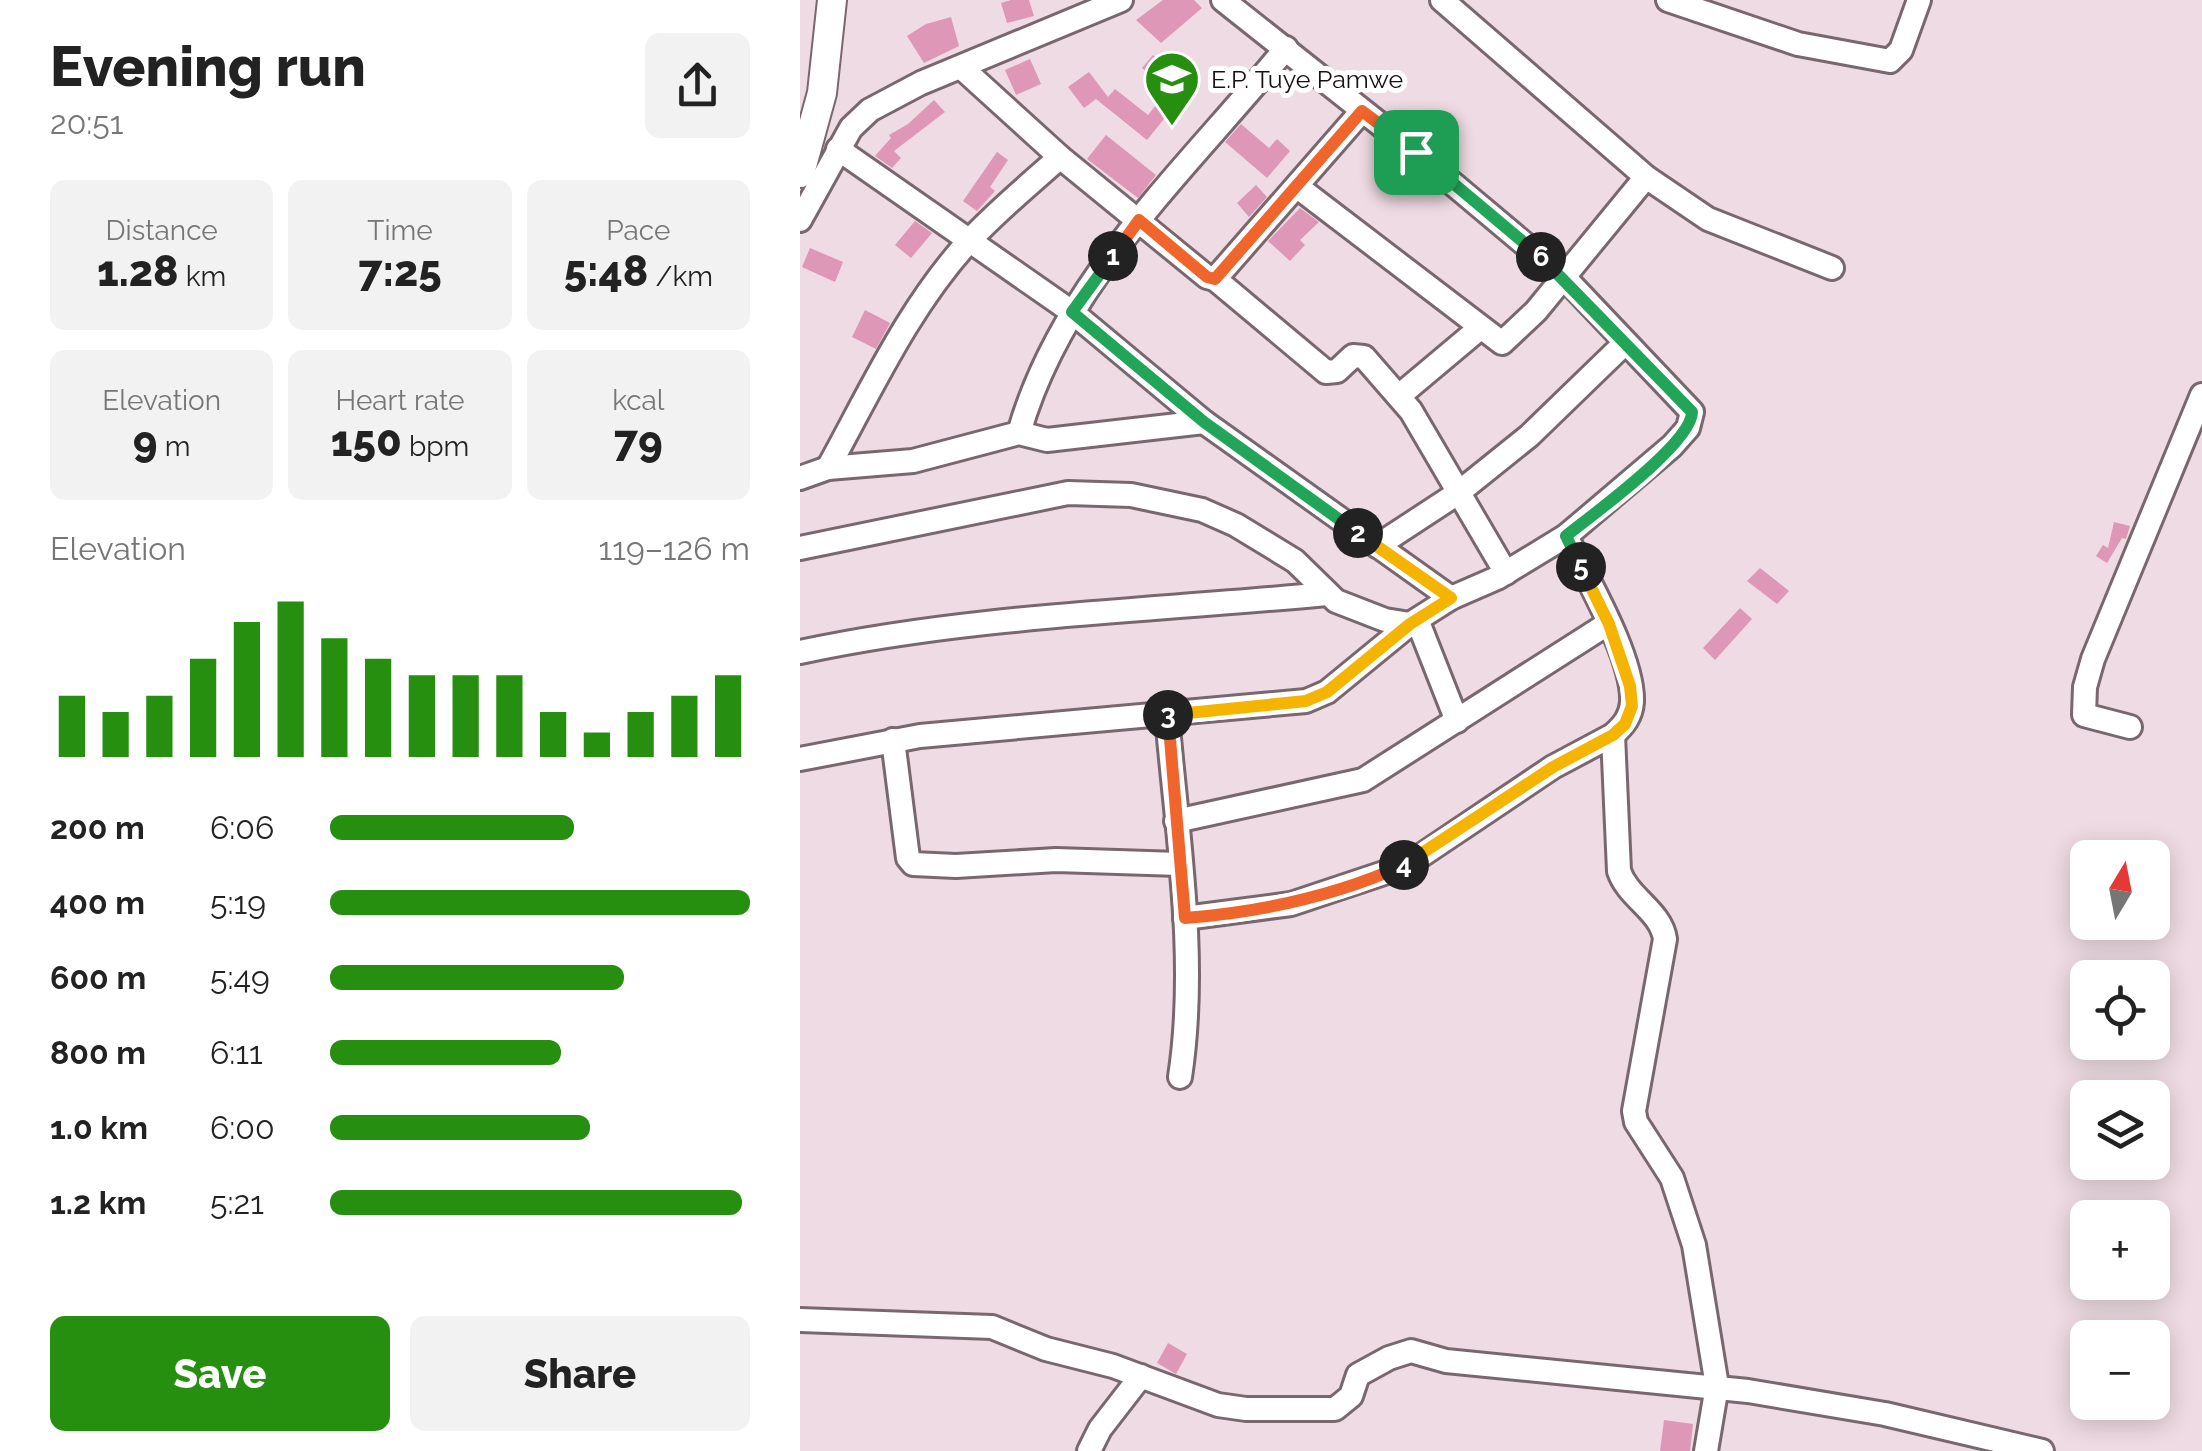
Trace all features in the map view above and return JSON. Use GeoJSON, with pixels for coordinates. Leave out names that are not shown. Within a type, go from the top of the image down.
{"type":"FeatureCollection","features":[{"type":"Feature","properties":{"kind":"main road"},"geometry":{"type":"LineString","coordinates":[[800,173],[822,93],[831,38],[832,0]]}},
{"type":"Feature","properties":{"kind":"street"},"geometry":{"type":"LineString","coordinates":[[800,220],[851,128],[870,110],[921,83],[1120,0]]}},
{"type":"Feature","properties":{"kind":"street"},"geometry":{"type":"LineString","coordinates":[[800,759],[894,740],[1306,701],[1327,692],[1451,598],[1506,572],[1566,536],[1672,446],[1692,420],[1686,405],[1564,278],[1223,0]]}},
{"type":"Feature","properties":{"kind":"street"},"geometry":{"type":"LineString","coordinates":[[1442,0],[1646,177],[1708,219],[1832,268]]}},
{"type":"Feature","properties":{"kind":"street"},"geometry":{"type":"LineString","coordinates":[[1668,0],[1713,8],[1798,44],[1890,61],[1901,50],[1920,0]]}},
{"type":"Feature","properties":{"kind":"street"},"geometry":{"type":"LineString","coordinates":[[1018,433],[1028,402],[1072,312],[1139,220],[1286,48]]}},
{"type":"Feature","properties":{"kind":"street"},"geometry":{"type":"LineString","coordinates":[[962,68],[1060,156],[1326,372],[1337,371],[1358,355],[1398,396],[1506,572]]}},
{"type":"Feature","properties":{"kind":"street"},"geometry":{"type":"LineString","coordinates":[[1215,279],[1299,188],[1362,111]]}},
{"type":"Feature","properties":{"kind":"street"},"geometry":{"type":"LineString","coordinates":[[838,149],[1072,312],[1204,422],[1451,598]]}},
{"type":"Feature","properties":{"kind":"street"},"geometry":{"type":"LineString","coordinates":[[828,468],[898,341],[970,241],[1060,156]]}},
{"type":"Feature","properties":{"kind":"street"},"geometry":{"type":"LineString","coordinates":[[1299,188],[1496,341],[1509,340],[1646,177]]}},
{"type":"Feature","properties":{"kind":"street"},"geometry":{"type":"LineString","coordinates":[[1398,396],[1480,328]]}},
{"type":"Feature","properties":{"kind":"street"},"geometry":{"type":"LineString","coordinates":[[1377,546],[1458,492],[1529,436],[1625,343]]}},
{"type":"Feature","properties":{"kind":"street"},"geometry":{"type":"LineString","coordinates":[[2130,726],[2084,715],[2085,687],[2114,605],[2202,395]]}},
{"type":"Feature","properties":{"kind":"street"},"geometry":{"type":"LineString","coordinates":[[800,478],[828,468],[914,462],[1018,433],[1047,440],[1204,422]]}},
{"type":"Feature","properties":{"kind":"street"},"geometry":{"type":"LineString","coordinates":[[800,548],[1068,493],[1131,495],[1202,510],[1236,525],[1296,561],[1326,594],[1357,611],[1414,623]]}},
{"type":"Feature","properties":{"kind":"street"},"geometry":{"type":"LineString","coordinates":[[1185,918],[1291,904],[1390,871],[1416,859],[1625,724],[1632,706],[1630,686],[1609,624],[1566,536]]}},
{"type":"Feature","properties":{"kind":"street"},"geometry":{"type":"LineString","coordinates":[[800,652],[1158,606],[1326,594]]}},
{"type":"Feature","properties":{"kind":"street"},"geometry":{"type":"LineString","coordinates":[[1414,623],[1457,721]]}},
{"type":"Feature","properties":{"kind":"street"},"geometry":{"type":"LineString","coordinates":[[1176,820],[1363,780],[1510,683],[1609,624]]}},
{"type":"Feature","properties":{"kind":"street"},"geometry":{"type":"LineString","coordinates":[[1167,716],[1185,918],[1184,1051],[1180,1077]]}},
{"type":"Feature","properties":{"kind":"street"},"geometry":{"type":"LineString","coordinates":[[1613,735],[1619,871],[1623,884],[1659,922],[1666,939],[1635,1099],[1636,1122],[1672,1178],[1687,1216],[1717,1386],[1706,1451]]}},
{"type":"Feature","properties":{"kind":"street"},"geometry":{"type":"LineString","coordinates":[[894,740],[908,858],[913,864],[956,866],[1056,860],[1179,864]]}},
{"type":"Feature","properties":{"kind":"street"},"geometry":{"type":"LineString","coordinates":[[800,1320],[992,1327],[1046,1349],[1141,1376],[1218,1405],[1274,1410],[1336,1409],[1350,1396],[1353,1384],[1366,1368],[1411,1351],[1446,1361],[1717,1386],[1885,1414],[2042,1451]]}},
{"type":"Feature","properties":{"kind":"street"},"geometry":{"type":"LineString","coordinates":[[1093,1449],[1141,1376]]}},
{"type":"Feature","properties":{"kind":"building"},"geometry":{"type":"Polygon","coordinates":[[[1029,0],[1034,16],[1007,23],[1001,3],[1029,0]]]}},
{"type":"Feature","properties":{"kind":"building"},"geometry":{"type":"Polygon","coordinates":[[[1163,0],[1194,0],[1202,8],[1161,43],[1136,20],[1163,0]]]}},
{"type":"Feature","properties":{"kind":"building"},"geometry":{"type":"Polygon","coordinates":[[[951,17],[959,46],[924,63],[907,36],[926,24],[951,17]]]}},
{"type":"Feature","properties":{"kind":"building"},"geometry":{"type":"Polygon","coordinates":[[[1153,55],[1175,74],[1163,87],[1142,68],[1153,55]]]}},
{"type":"Feature","properties":{"kind":"building"},"geometry":{"type":"Polygon","coordinates":[[[1030,59],[1041,84],[1016,95],[1005,70],[1030,59]]]}},
{"type":"Feature","properties":{"kind":"building"},"geometry":{"type":"Polygon","coordinates":[[[1089,72],[1108,97],[1115,89],[1148,115],[1160,100],[1172,109],[1147,140],[1096,99],[1084,108],[1068,87],[1089,72]]]}},
{"type":"Feature","properties":{"kind":"building"},"geometry":{"type":"Polygon","coordinates":[[[934,100],[945,112],[894,151],[901,158],[892,168],[875,156],[891,138],[889,135],[934,100]]]}},
{"type":"Feature","properties":{"kind":"building"},"geometry":{"type":"Polygon","coordinates":[[[1241,124],[1269,148],[1277,139],[1290,151],[1267,178],[1225,142],[1241,124]]]}},
{"type":"Feature","properties":{"kind":"building"},"geometry":{"type":"Polygon","coordinates":[[[1106,135],[1156,175],[1138,198],[1087,159],[1106,135]]]}},
{"type":"Feature","properties":{"kind":"building"},"geometry":{"type":"Polygon","coordinates":[[[997,152],[1008,160],[990,187],[995,191],[977,211],[963,201],[997,152]]]}},
{"type":"Feature","properties":{"kind":"building"},"geometry":{"type":"Polygon","coordinates":[[[1256,185],[1267,197],[1249,217],[1237,203],[1256,185]]]}},
{"type":"Feature","properties":{"kind":"building"},"geometry":{"type":"Polygon","coordinates":[[[1300,208],[1319,222],[1300,240],[1305,245],[1290,261],[1268,241],[1300,208]]]}},
{"type":"Feature","properties":{"kind":"building"},"geometry":{"type":"Polygon","coordinates":[[[915,221],[932,233],[911,258],[895,245],[915,221]]]}},
{"type":"Feature","properties":{"kind":"building"},"geometry":{"type":"Polygon","coordinates":[[[810,248],[843,262],[835,282],[802,267],[810,248]]]}},
{"type":"Feature","properties":{"kind":"building"},"geometry":{"type":"Polygon","coordinates":[[[865,310],[890,323],[876,349],[852,337],[865,310]]]}},
{"type":"Feature","properties":{"kind":"building"},"geometry":{"type":"Polygon","coordinates":[[[2114,522],[2130,526],[2126,539],[2122,538],[2107,563],[2096,556],[2103,545],[2108,548],[2114,522]]]}},
{"type":"Feature","properties":{"kind":"building"},"geometry":{"type":"Polygon","coordinates":[[[1760,568],[1789,591],[1777,604],[1747,581],[1760,568]]]}},
{"type":"Feature","properties":{"kind":"building"},"geometry":{"type":"Polygon","coordinates":[[[1740,608],[1752,619],[1715,660],[1703,648],[1740,608]]]}},
{"type":"Feature","properties":{"kind":"building"},"geometry":{"type":"Polygon","coordinates":[[[1168,1343],[1187,1354],[1176,1374],[1157,1363],[1168,1343]]]}},
{"type":"Feature","properties":{"kind":"building"},"geometry":{"type":"Polygon","coordinates":[[[1664,1420],[1693,1424],[1690,1451],[1660,1451],[1664,1420]]]}},
{"type":"Feature","properties":{"kind":"place","name":"E.P. Tuye Pamwe"},"geometry":{"type":"Point","coordinates":[1172,128]}},
{"type":"Feature","properties":{"kind":"route"},"geometry":{"type":"LineString","coordinates":[[1362,111],[1416,152],[1564,278],[1692,412],[1688,428],[1672,446],[1566,536],[1609,624],[1630,686],[1632,706],[1625,724],[1613,735],[1510,794],[1416,859],[1326,895],[1291,904],[1185,918],[1167,716],[1306,701],[1327,692],[1410,624],[1451,598],[1204,422],[1072,312],[1139,220],[1207,277],[1215,279],[1299,188],[1362,111]]}}]}
